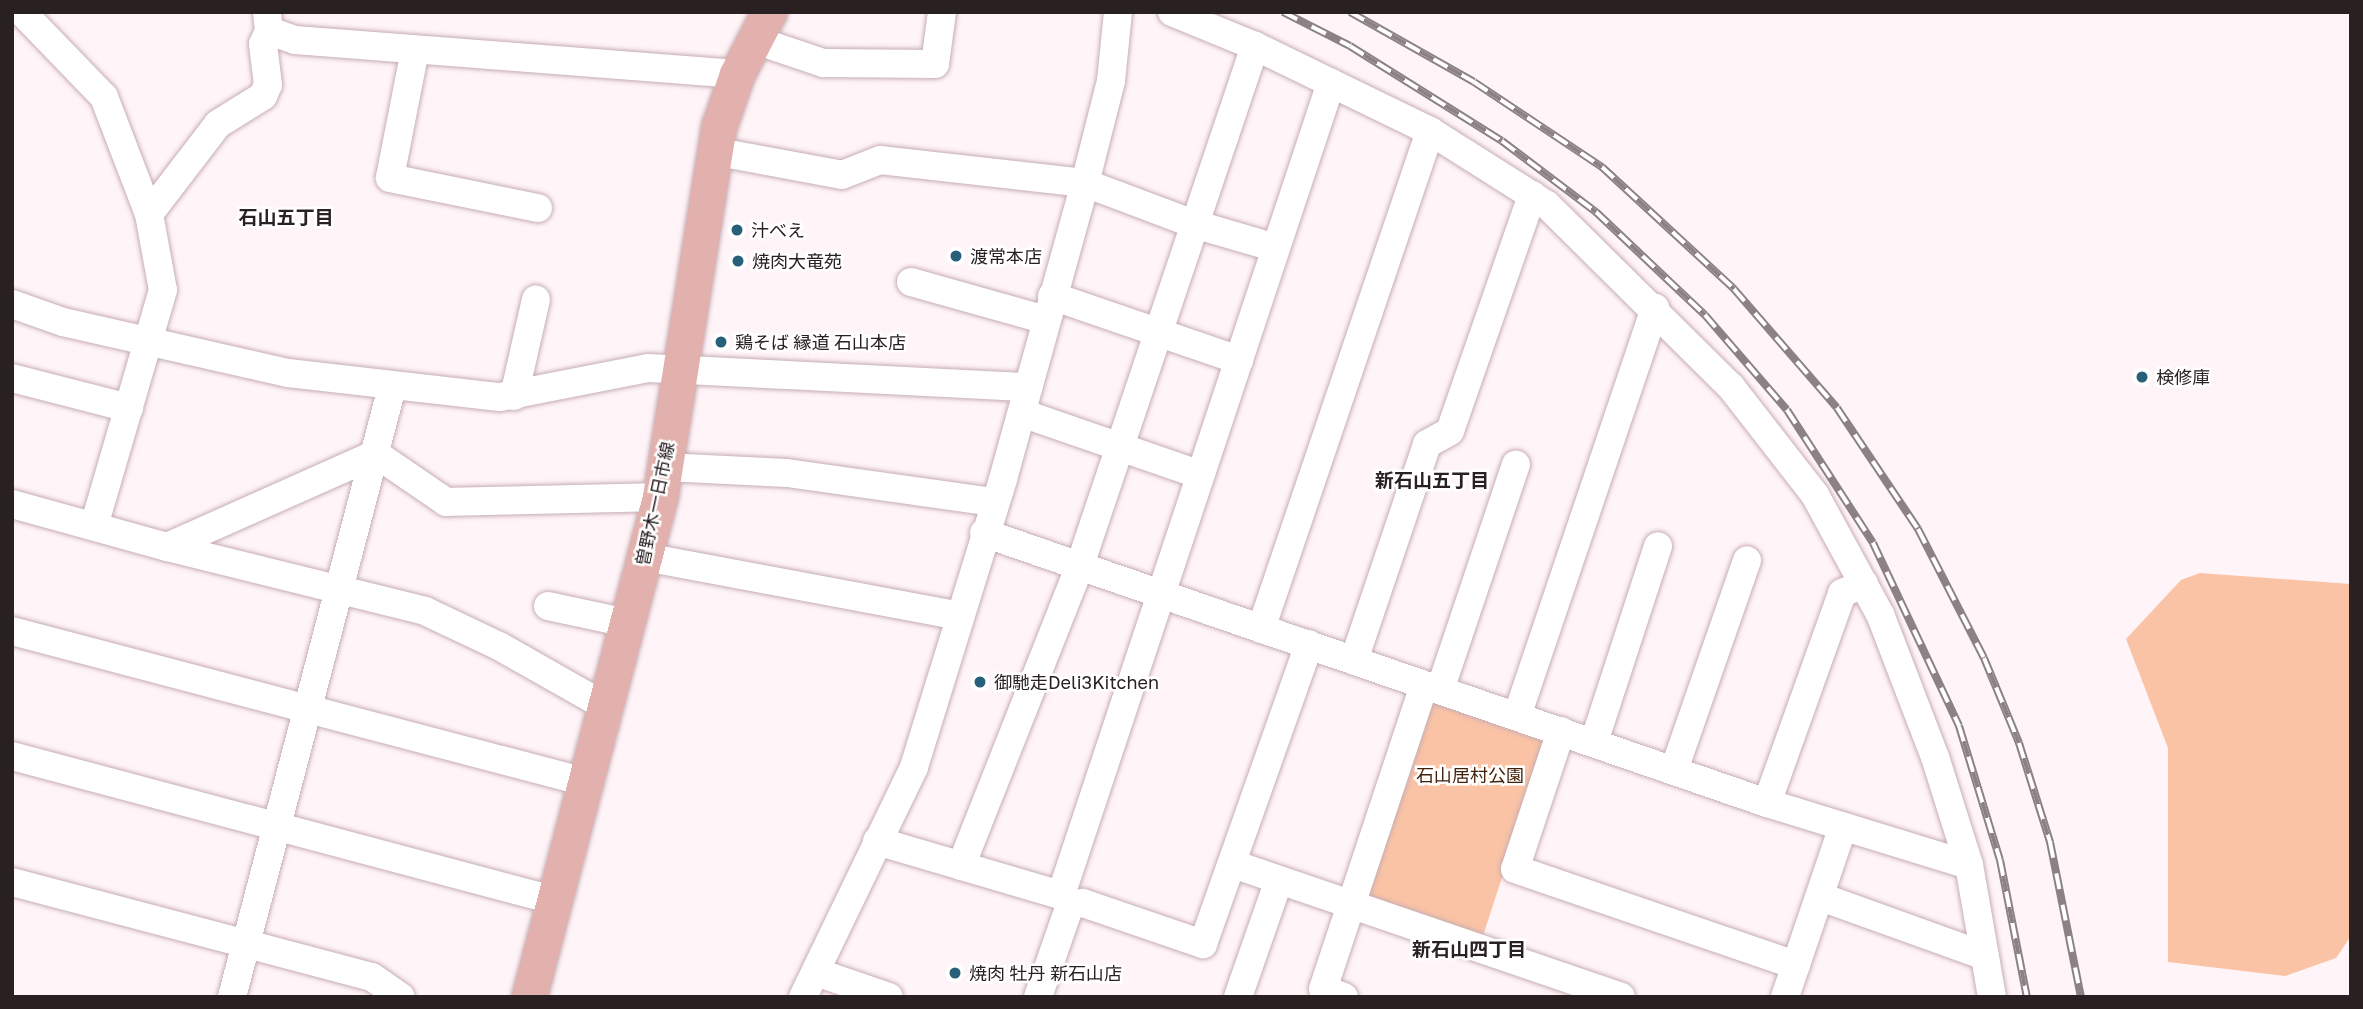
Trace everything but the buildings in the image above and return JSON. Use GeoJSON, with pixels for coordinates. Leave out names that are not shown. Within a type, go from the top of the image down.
{"type":"FeatureCollection","features":[{"type":"Feature","properties":{"kind":"main road","name":"曽野木一日市線"},"geometry":{"type":"LineString","coordinates":[[529,997],[663,482],[713,151],[737,74],[762,26]]}},
{"type":"Feature","properties":{"kind":"street"},"geometry":{"type":"LineString","coordinates":[[22,12],[104,97],[149,214],[163,290],[94,526]]}},
{"type":"Feature","properties":{"kind":"street"},"geometry":{"type":"LineString","coordinates":[[762,26],[823,62],[935,64],[942,12]]}},
{"type":"Feature","properties":{"kind":"street"},"geometry":{"type":"LineString","coordinates":[[888,997],[809,985],[914,767],[1025,400],[1085,183],[1111,81],[1118,12]]}},
{"type":"Feature","properties":{"kind":"street"},"geometry":{"type":"LineString","coordinates":[[1172,12],[1255,46],[1430,131],[1532,195],[1655,308],[1731,387],[1815,495],[1880,614],[1935,757],[1969,865],[1992,997]]}},
{"type":"Feature","properties":{"kind":"street"},"geometry":{"type":"LineString","coordinates":[[149,214],[218,124],[263,96],[268,76],[263,44],[268,22],[295,40],[737,74]]}},
{"type":"Feature","properties":{"kind":"street"},"geometry":{"type":"LineString","coordinates":[[961,866],[1079,568],[1255,46]]}},
{"type":"Feature","properties":{"kind":"street"},"geometry":{"type":"LineString","coordinates":[[415,50],[390,178],[538,208]]}},
{"type":"Feature","properties":{"kind":"street"},"geometry":{"type":"LineString","coordinates":[[1038,997],[1161,594],[1331,83]]}},
{"type":"Feature","properties":{"kind":"street"},"geometry":{"type":"LineString","coordinates":[[1261,629],[1430,131]]}},
{"type":"Feature","properties":{"kind":"street"},"geometry":{"type":"LineString","coordinates":[[713,151],[842,175],[880,160],[1085,183],[1194,224],[1276,248]]}},
{"type":"Feature","properties":{"kind":"street"},"geometry":{"type":"LineString","coordinates":[[1354,660],[1427,444],[1450,432],[1532,195]]}},
{"type":"Feature","properties":{"kind":"street"},"geometry":{"type":"LineString","coordinates":[[911,282],[1049,308],[1160,333],[1239,360]]}},
{"type":"Feature","properties":{"kind":"street"},"geometry":{"type":"LineString","coordinates":[[514,396],[536,299]]}},
{"type":"Feature","properties":{"kind":"street"},"geometry":{"type":"LineString","coordinates":[[12,304],[62,322],[150,339],[288,373],[392,387],[514,396],[648,368],[681,368],[1025,400],[1118,446],[1201,475]]}},
{"type":"Feature","properties":{"kind":"street"},"geometry":{"type":"LineString","coordinates":[[1517,716],[1655,308]]}},
{"type":"Feature","properties":{"kind":"street"},"geometry":{"type":"LineString","coordinates":[[12,378],[129,408]]}},
{"type":"Feature","properties":{"kind":"street"},"geometry":{"type":"LineString","coordinates":[[232,997],[392,387]]}},
{"type":"Feature","properties":{"kind":"street"},"geometry":{"type":"LineString","coordinates":[[376,454],[446,502],[663,482],[787,474],[994,502]]}},
{"type":"Feature","properties":{"kind":"street"},"geometry":{"type":"LineString","coordinates":[[167,547],[376,454]]}},
{"type":"Feature","properties":{"kind":"street"},"geometry":{"type":"LineString","coordinates":[[1344,997],[1323,989],[1516,464]]}},
{"type":"Feature","properties":{"kind":"street"},"geometry":{"type":"LineString","coordinates":[[12,504],[167,547],[425,611],[463,627],[605,706]]}},
{"type":"Feature","properties":{"kind":"street"},"geometry":{"type":"LineString","coordinates":[[984,533],[1079,568],[1309,644],[1767,803],[1969,865]]}},
{"type":"Feature","properties":{"kind":"street"},"geometry":{"type":"LineString","coordinates":[[1594,742],[1658,546]]}},
{"type":"Feature","properties":{"kind":"street"},"geometry":{"type":"LineString","coordinates":[[645,557],[961,616]]}},
{"type":"Feature","properties":{"kind":"street"},"geometry":{"type":"LineString","coordinates":[[1674,770],[1747,560]]}},
{"type":"Feature","properties":{"kind":"street"},"geometry":{"type":"LineString","coordinates":[[1767,803],[1842,593],[1864,584]]}},
{"type":"Feature","properties":{"kind":"street"},"geometry":{"type":"LineString","coordinates":[[548,606],[627,623]]}},
{"type":"Feature","properties":{"kind":"street"},"geometry":{"type":"LineString","coordinates":[[12,631],[309,707],[585,782]]}},
{"type":"Feature","properties":{"kind":"street"},"geometry":{"type":"LineString","coordinates":[[877,841],[1083,903],[1203,944],[1309,644]]}},
{"type":"Feature","properties":{"kind":"street"},"geometry":{"type":"LineString","coordinates":[[1561,731],[1515,869],[1796,965]]}},
{"type":"Feature","properties":{"kind":"street"},"geometry":{"type":"LineString","coordinates":[[12,756],[554,900]]}},
{"type":"Feature","properties":{"kind":"street"},"geometry":{"type":"LineString","coordinates":[[1785,997],[1843,827]]}},
{"type":"Feature","properties":{"kind":"street"},"geometry":{"type":"LineString","coordinates":[[1233,864],[1621,997]]}},
{"type":"Feature","properties":{"kind":"street"},"geometry":{"type":"LineString","coordinates":[[1238,997],[1279,880]]}},
{"type":"Feature","properties":{"kind":"street"},"geometry":{"type":"LineString","coordinates":[[12,883],[372,977],[401,997]]}},
{"type":"Feature","properties":{"kind":"street"},"geometry":{"type":"LineString","coordinates":[[1821,897],[1985,956]]}},
{"type":"Feature","properties":{"kind":"green space"},"geometry":{"type":"Polygon","coordinates":[[[2200,573],[2351,584],[2351,936],[2336,958],[2285,976],[2168,962],[2168,748],[2126,639],[2181,580],[2200,573]]]}},
{"type":"Feature","properties":{"kind":"green space","name":"石山居村公園"},"geometry":{"type":"Polygon","coordinates":[[[1435,697],[1547,739],[1481,942],[1364,903],[1428,704],[1435,697]]]}},
{"type":"Feature","properties":{"kind":"railway"},"geometry":{"type":"LineString","coordinates":[[1283,12],[1350,46],[1502,141],[1596,212],[1705,315],[1787,410],[1873,543],[1959,726],[2000,860],[2027,997]]}},
{"type":"Feature","properties":{"kind":"railway"},"geometry":{"type":"LineString","coordinates":[[1350,12],[1474,82],[1602,167],[1734,289],[1837,408],[1918,529],[1984,658],[2019,743],[2050,842],[2081,997]]}},
{"type":"Feature","properties":{"kind":"place","name":"汁べえ"},"geometry":{"type":"Point","coordinates":[737,230]}},
{"type":"Feature","properties":{"kind":"place","name":"渡常本店"},"geometry":{"type":"Point","coordinates":[956,256]}},
{"type":"Feature","properties":{"kind":"place","name":"焼肉大竜苑"},"geometry":{"type":"Point","coordinates":[738,261]}},
{"type":"Feature","properties":{"kind":"place","name":"鶏そば 縁道 石山本店"},"geometry":{"type":"Point","coordinates":[721,342]}},
{"type":"Feature","properties":{"kind":"place","name":"検修庫"},"geometry":{"type":"Point","coordinates":[2142,377]}},
{"type":"Feature","properties":{"kind":"place","name":"御馳走Deli3Kitchen"},"geometry":{"type":"Point","coordinates":[980,682]}},
{"type":"Feature","properties":{"kind":"place","name":"焼肉 牡丹 新石山店"},"geometry":{"type":"Point","coordinates":[955,973]}},
{"type":"Feature","properties":{"kind":"district","name":"石山五丁目"},"geometry":{"type":"Point","coordinates":[286,217]}},
{"type":"Feature","properties":{"kind":"district","name":"新石山五丁目"},"geometry":{"type":"Point","coordinates":[1432,480]}},
{"type":"Feature","properties":{"kind":"district","name":"新石山四丁目"},"geometry":{"type":"Point","coordinates":[1469,949]}}]}
